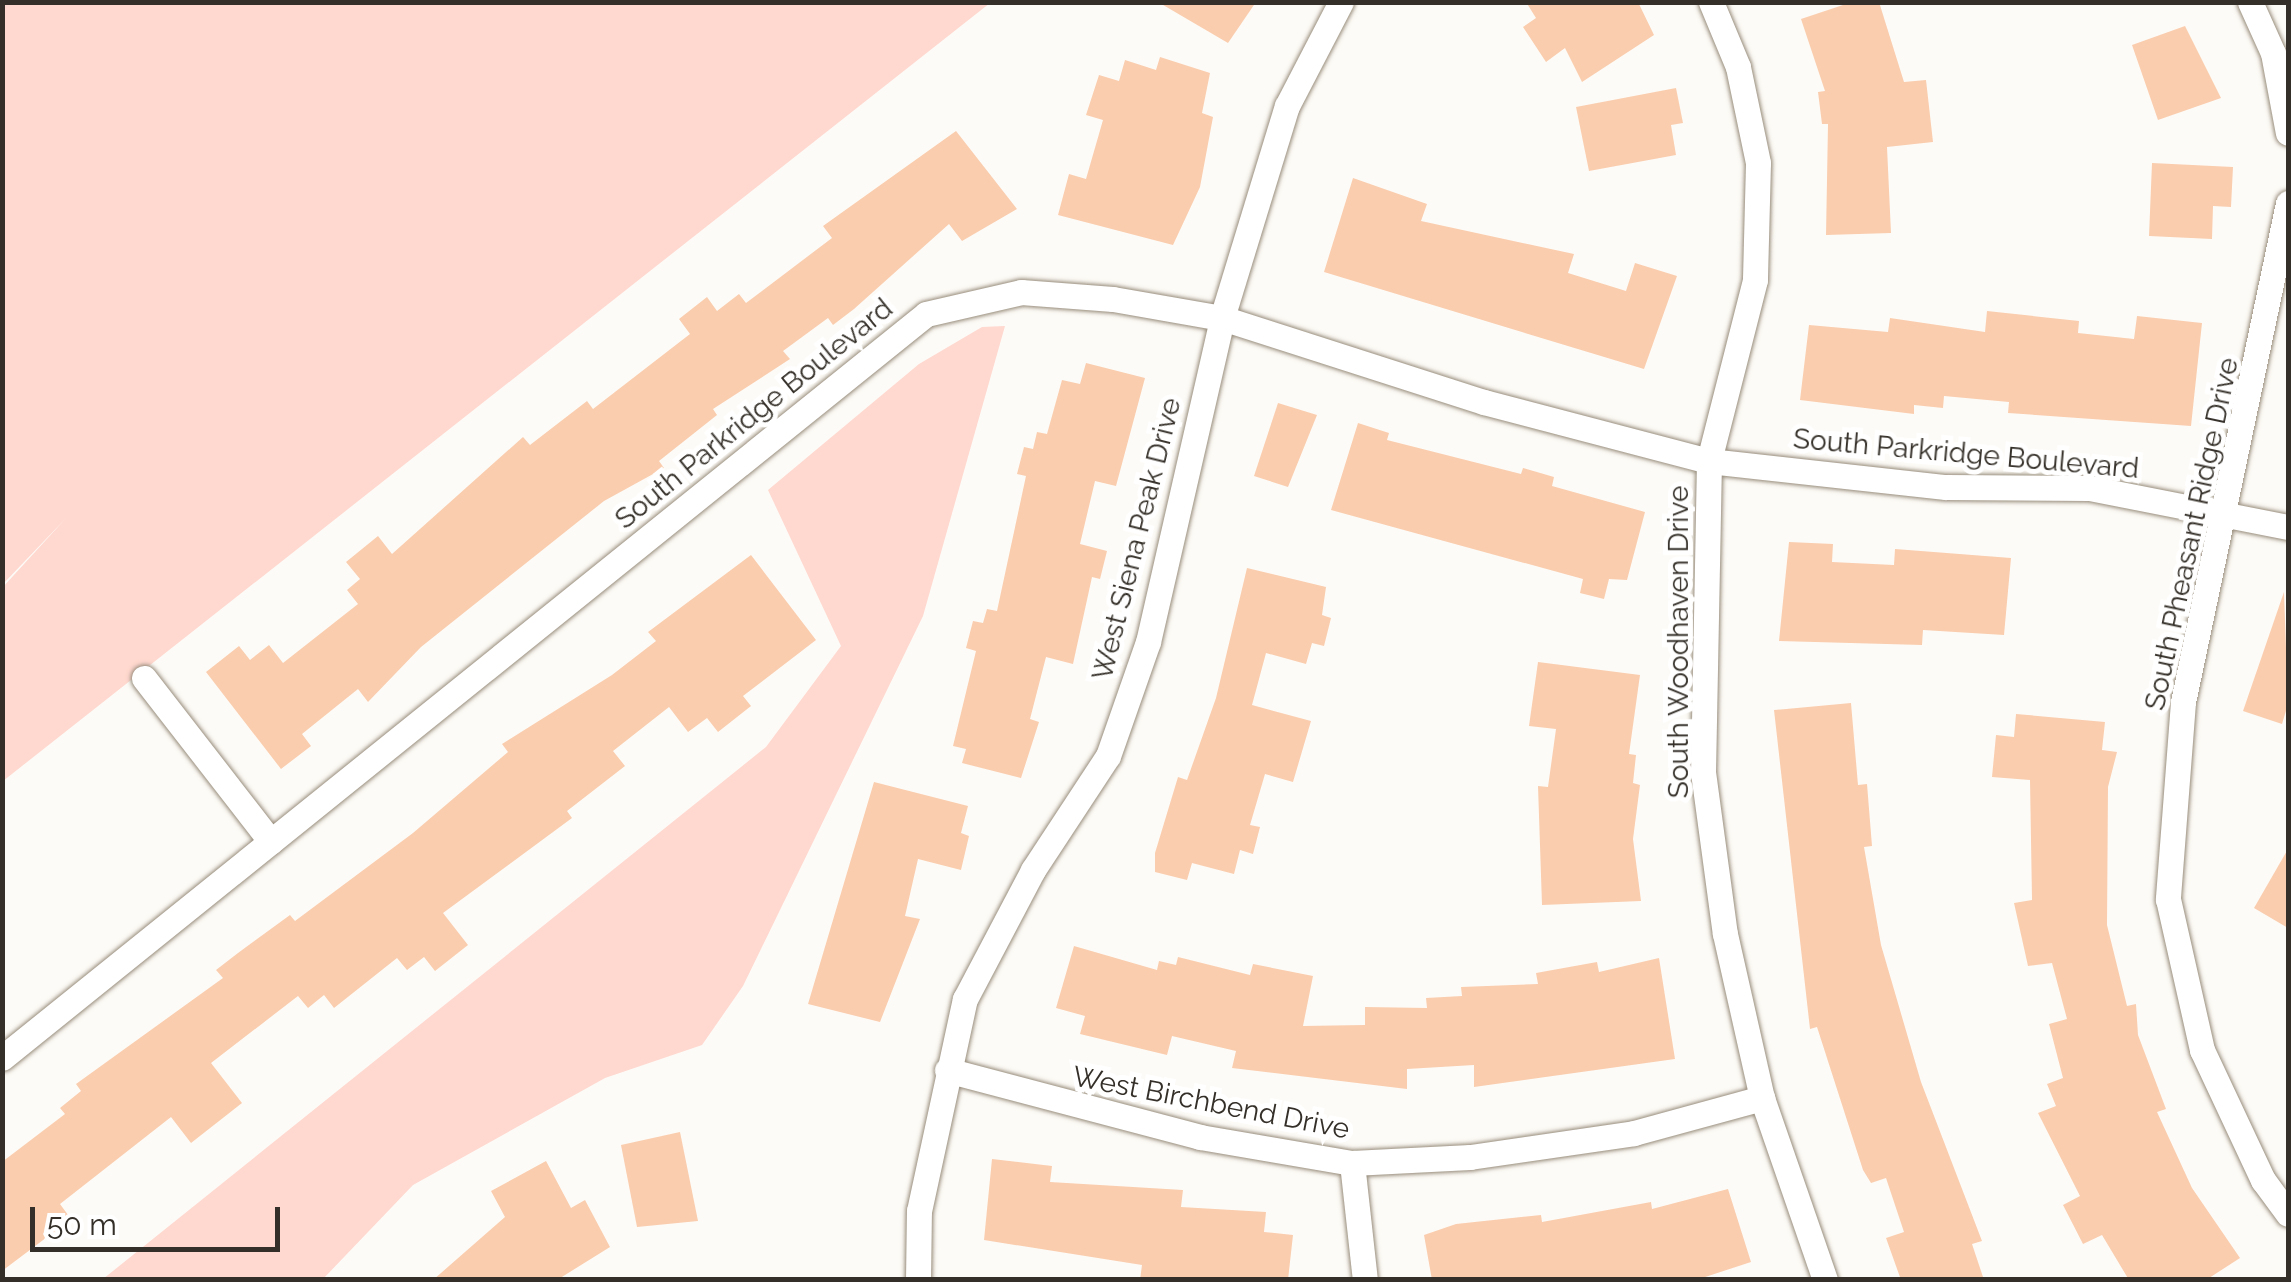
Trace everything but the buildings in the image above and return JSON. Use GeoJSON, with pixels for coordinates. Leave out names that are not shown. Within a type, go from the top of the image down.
{"type":"FeatureCollection","features":[{"type":"Feature","properties":{"kind":"street","name":"West Siena Peak Drive"},"geometry":{"type":"LineString","coordinates":[[918,1280],[919,1212],[964,999],[1032,870],[1108,756],[1148,642],[1222,318],[1286,106],[1341,2]]}},
{"type":"Feature","properties":{"kind":"street","name":"South Woodhaven Drive"},"geometry":{"type":"LineString","coordinates":[[1711,2],[1738,67],[1758,163],[1755,280],[1710,460],[1702,772],[1725,934],[1762,1098],[1825,1280]]}},
{"type":"Feature","properties":{"kind":"street"},"geometry":{"type":"LineString","coordinates":[[2250,2],[2273,53],[2288,133]]}},
{"type":"Feature","properties":{"kind":"street","name":"South Pheasant Ridge Drive"},"geometry":{"type":"LineString","coordinates":[[2288,203],[2183,702],[2168,899],[2202,1050],[2263,1180],[2288,1214]]}},
{"type":"Feature","properties":{"kind":"street","name":"South Parkridge Boulevard"},"geometry":{"type":"LineString","coordinates":[[2,1058],[926,314],[1021,292],[1222,318],[1484,402],[1710,460],[1946,487],[2089,488],[2224,512],[2288,528]]}},
{"type":"Feature","properties":{"kind":"street"},"geometry":{"type":"LineString","coordinates":[[144,678],[272,842]]}},
{"type":"Feature","properties":{"kind":"street","name":"West Birchbend Drive"},"geometry":{"type":"LineString","coordinates":[[947,1070],[1200,1137],[1352,1163],[1470,1157],[1634,1133],[1762,1098]]}},
{"type":"Feature","properties":{"kind":"street"},"geometry":{"type":"LineString","coordinates":[[1352,1163],[1364,1280]]}},
{"type":"Feature","properties":{"kind":"shaded area"},"geometry":{"type":"Polygon","coordinates":[[[3,3],[990,3],[3,781],[3,587],[67,517],[3,584],[3,3]]]}},
{"type":"Feature","properties":{"kind":"shaded area"},"geometry":{"type":"Polygon","coordinates":[[[1005,326],[923,616],[743,986],[702,1045],[605,1078],[413,1185],[323,1279],[103,1279],[766,747],[841,646],[768,490],[919,364],[982,327],[1005,326]]]}}]}
